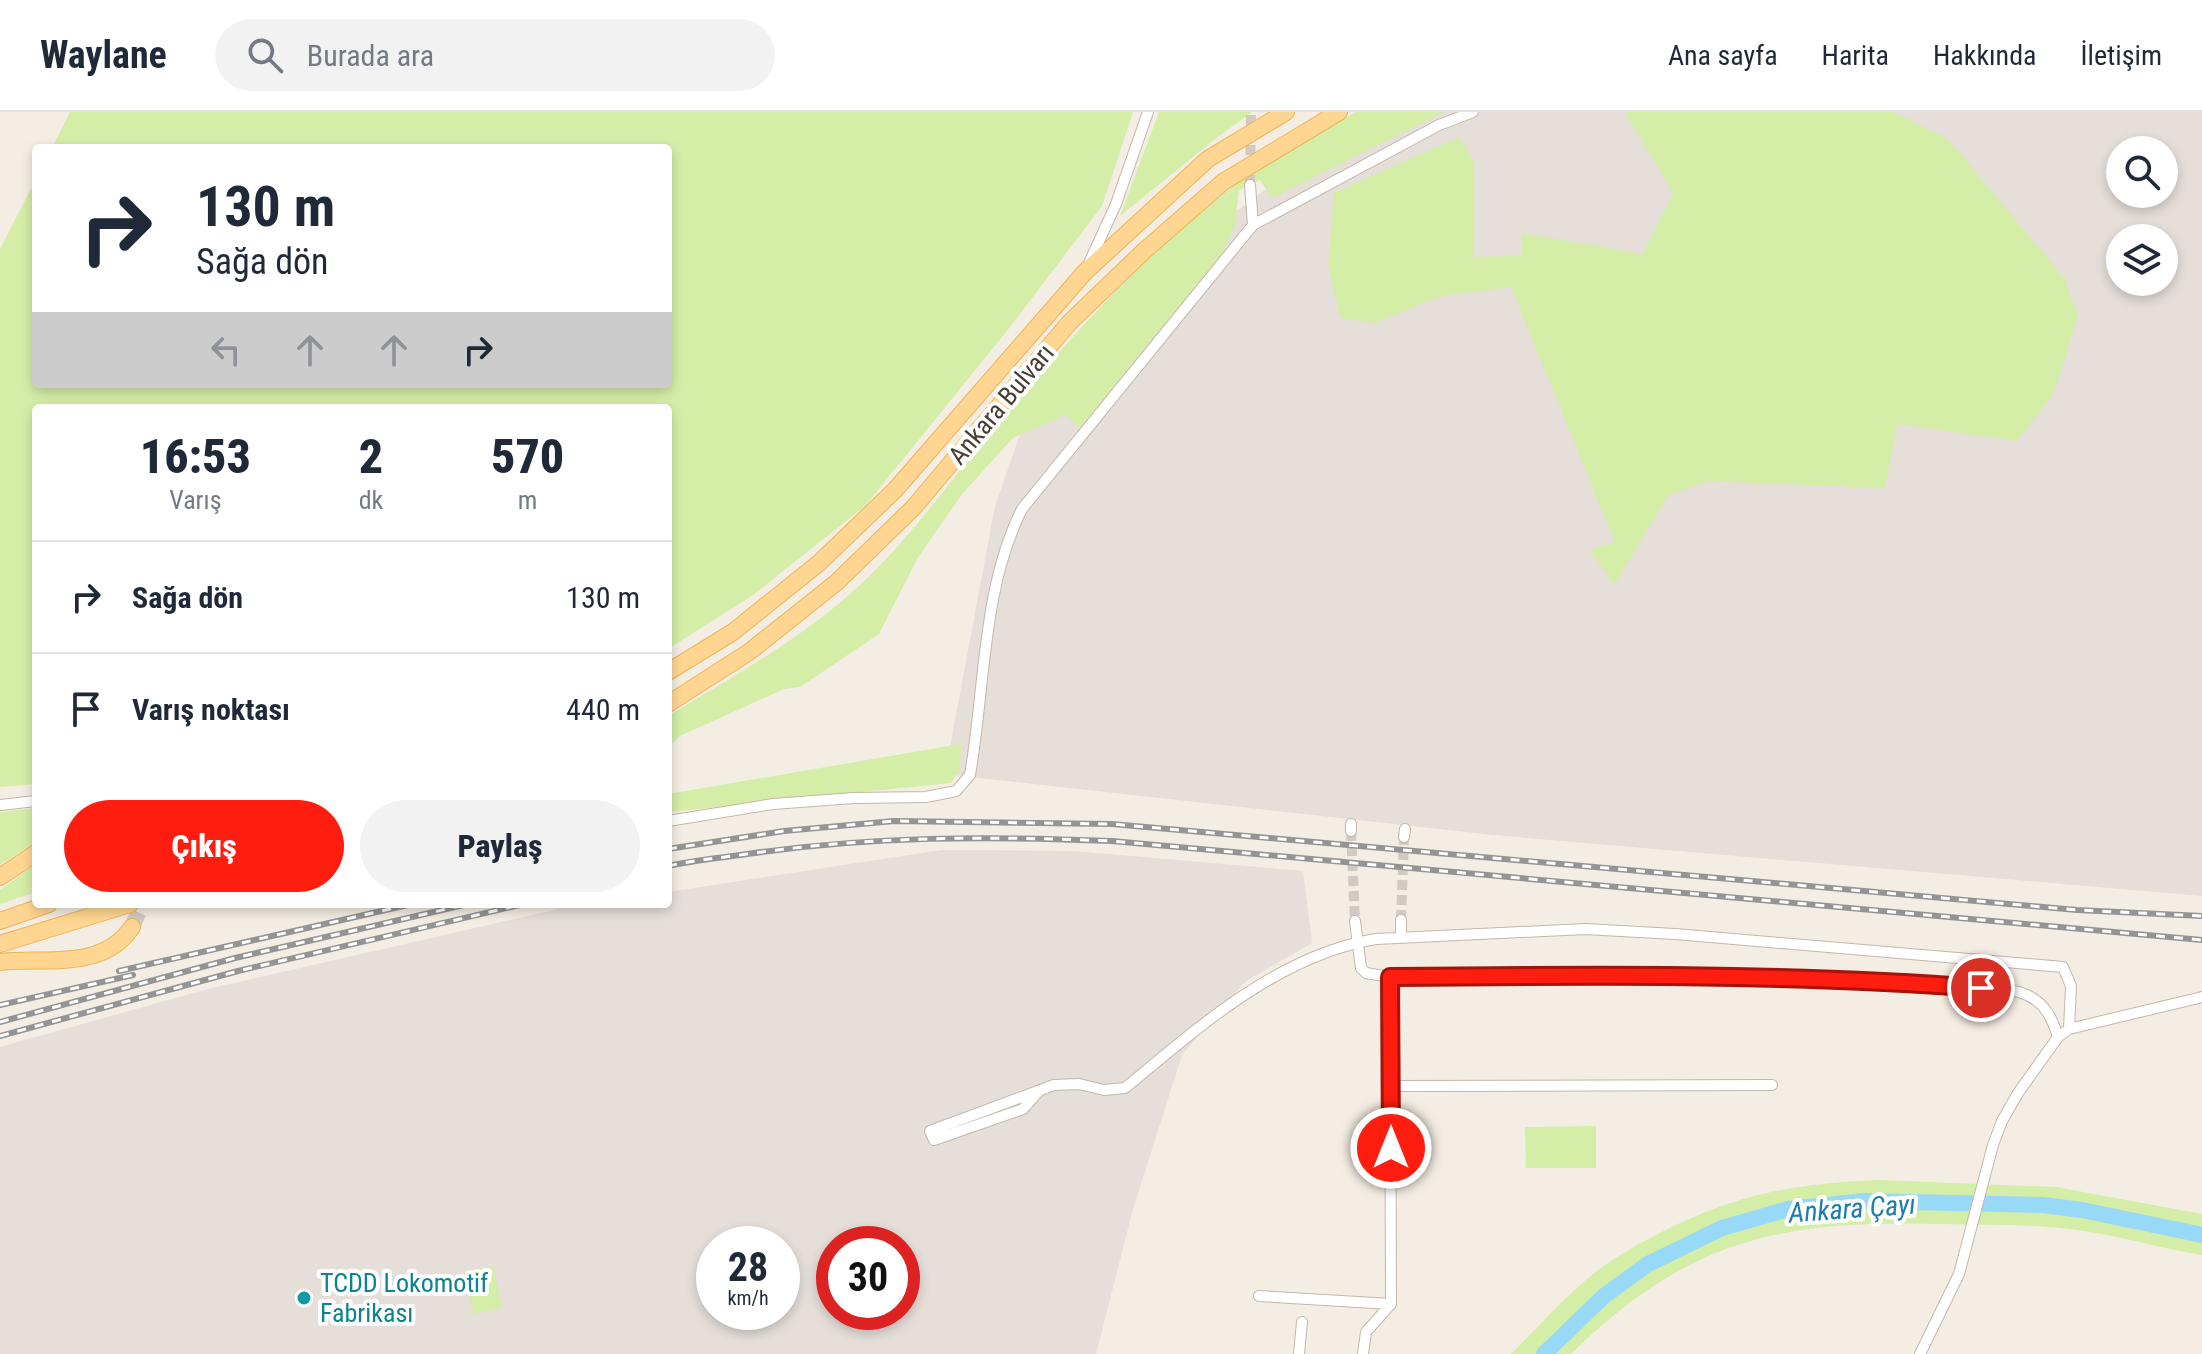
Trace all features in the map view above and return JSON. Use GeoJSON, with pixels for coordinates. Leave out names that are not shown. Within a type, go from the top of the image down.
{"type":"FeatureCollection","features":[{"type":"Feature","properties":{"kind":"main road","name":"Ankara Bulvarı"},"geometry":{"type":"LineString","coordinates":[[672,670],[733,632],[819,563],[895,490],[1085,272],[1208,159],[1286,112]]}},
{"type":"Feature","properties":{"kind":"main road","name":"Ankara Bulvarı"},"geometry":{"type":"LineString","coordinates":[[672,701],[749,652],[837,582],[914,507],[1069,323],[1144,251],[1223,182],[1339,112]]}},
{"type":"Feature","properties":{"kind":"main road"},"geometry":{"type":"LineString","coordinates":[[0,877],[32,856]]}},
{"type":"Feature","properties":{"kind":"main road"},"geometry":{"type":"LineString","coordinates":[[0,921],[37,908]]}},
{"type":"Feature","properties":{"kind":"main road"},"geometry":{"type":"LineString","coordinates":[[0,944],[117,908]]}},
{"type":"Feature","properties":{"kind":"main road"},"geometry":{"type":"LineString","coordinates":[[0,962],[98,955],[123,941],[132,927]]}},
{"type":"Feature","properties":{"kind":"street"},"geometry":{"type":"LineString","coordinates":[[1085,272],[1112,215],[1148,112]]}},
{"type":"Feature","properties":{"kind":"street"},"geometry":{"type":"LineString","coordinates":[[672,820],[773,804],[926,797],[956,791],[970,775],[986,648],[1001,565],[1022,509],[1253,225],[1439,125],[1473,112]]}},
{"type":"Feature","properties":{"kind":"street"},"geometry":{"type":"LineString","coordinates":[[1250,185],[1253,225]]}},
{"type":"Feature","properties":{"kind":"street"},"geometry":{"type":"LineString","coordinates":[[0,805],[32,801]]}},
{"type":"Feature","properties":{"kind":"street"},"geometry":{"type":"LineString","coordinates":[[1401,920],[1401,937]]}},
{"type":"Feature","properties":{"kind":"street"},"geometry":{"type":"LineString","coordinates":[[1355,921],[1361,968],[1366,973],[1390,977],[1862,979],[2011,990],[2040,1002],[2051,1016],[2058,1037]]}},
{"type":"Feature","properties":{"kind":"street"},"geometry":{"type":"LineString","coordinates":[[1040,1090],[1023,1109],[934,1140],[930,1131],[1040,1090],[1054,1085],[1079,1084],[1104,1090],[1125,1088],[1224,1007],[1264,982],[1357,942],[1401,937],[1600,930],[2063,967],[2071,986],[2069,1029]]}},
{"type":"Feature","properties":{"kind":"street"},"geometry":{"type":"LineString","coordinates":[[1363,1354],[1366,1332],[1391,1304],[1390,977]]}},
{"type":"Feature","properties":{"kind":"street"},"geometry":{"type":"LineString","coordinates":[[1920,1354],[1959,1274],[2002,1121],[2058,1037],[2069,1029],[2202,997]]}},
{"type":"Feature","properties":{"kind":"street"},"geometry":{"type":"LineString","coordinates":[[1391,1086],[1772,1085]]}},
{"type":"Feature","properties":{"kind":"street"},"geometry":{"type":"LineString","coordinates":[[1259,1296],[1391,1304]]}},
{"type":"Feature","properties":{"kind":"street"},"geometry":{"type":"LineString","coordinates":[[1299,1354],[1302,1322]]}},
{"type":"Feature","properties":{"kind":"shaded area"},"geometry":{"type":"Polygon","coordinates":[[[1389,112],[2202,112],[2202,896],[1493,835],[945,774],[995,506],[1022,429],[1179,254],[1340,134],[1389,112]]]}},
{"type":"Feature","properties":{"kind":"shaded area"},"geometry":{"type":"Polygon","coordinates":[[[942,850],[1074,851],[1303,871],[1312,943],[1246,981],[1182,1055],[1133,1209],[1096,1354],[0,1354],[0,1047],[204,990],[563,908],[672,908],[672,891],[942,850]]]}},
{"type":"Feature","properties":{"kind":"green space"},"geometry":{"type":"Polygon","coordinates":[[[70,112],[1133,112],[1102,206],[1010,327],[865,506],[753,595],[672,646],[672,404],[32,404],[32,784],[0,787],[0,249],[32,187],[32,388],[672,388],[672,144],[54,144],[70,112]]]}},
{"type":"Feature","properties":{"kind":"green space"},"geometry":{"type":"Polygon","coordinates":[[[1159,112],[1252,112],[1120,216],[1159,112]]]}},
{"type":"Feature","properties":{"kind":"green space"},"geometry":{"type":"Polygon","coordinates":[[[1357,112],[1444,112],[1272,198],[1260,180],[1239,190],[1235,225],[1223,252],[1080,428],[1066,415],[1013,438],[962,494],[917,559],[879,634],[800,687],[784,689],[680,736],[672,744],[672,714],[784,645],[849,595],[904,539],[1068,342],[1111,296],[1201,211],[1302,140],[1357,112]]]}},
{"type":"Feature","properties":{"kind":"green space"},"geometry":{"type":"Polygon","coordinates":[[[1625,112],[1893,112],[1948,139],[2064,278],[2078,316],[2053,395],[2017,441],[1897,424],[1885,488],[1707,481],[1668,496],[1614,585],[1590,550],[1615,542],[1511,287],[1441,296],[1375,323],[1340,318],[1328,264],[1334,193],[1459,137],[1474,162],[1474,257],[1522,256],[1521,233],[1643,254],[1673,193],[1625,112]]]}},
{"type":"Feature","properties":{"kind":"green space"},"geometry":{"type":"Polygon","coordinates":[[[961,744],[960,769],[951,783],[672,812],[672,793],[961,744]]]}},
{"type":"Feature","properties":{"kind":"green space"},"geometry":{"type":"Polygon","coordinates":[[[32,808],[32,845],[0,865],[0,812],[32,808]]]}},
{"type":"Feature","properties":{"kind":"green space"},"geometry":{"type":"Polygon","coordinates":[[[32,867],[32,893],[0,904],[0,890],[32,867]]]}},
{"type":"Feature","properties":{"kind":"green space"},"geometry":{"type":"Polygon","coordinates":[[[1596,1126],[1596,1168],[1526,1168],[1525,1127],[1596,1126]]]}},
{"type":"Feature","properties":{"kind":"green space"},"geometry":{"type":"Polygon","coordinates":[[[1879,1180],[2056,1187],[2202,1214],[2202,1255],[2086,1231],[2038,1226],[1833,1226],[1740,1244],[1698,1261],[1656,1284],[1614,1315],[1571,1354],[1511,1354],[1598,1270],[1616,1257],[1685,1221],[1738,1201],[1791,1188],[1879,1180]]]}},
{"type":"Feature","properties":{"kind":"green space"},"geometry":{"type":"Polygon","coordinates":[[[493,1266],[502,1308],[473,1314],[464,1272],[493,1266]]]}},
{"type":"Feature","properties":{"kind":"waterway","name":"Ankara Çayı"},"geometry":{"type":"LineString","coordinates":[[1544,1354],[1604,1296],[1648,1264],[1722,1228],[1788,1209],[1865,1201],[2043,1205],[2202,1235]]}},
{"type":"Feature","properties":{"kind":"tunnel"},"geometry":{"type":"LineString","coordinates":[[1250,185],[1251,112]]}},
{"type":"Feature","properties":{"kind":"tunnel"},"geometry":{"type":"LineString","coordinates":[[1351,831],[1355,921]]}},
{"type":"Feature","properties":{"kind":"tunnel"},"geometry":{"type":"LineString","coordinates":[[1401,920],[1404,837]]}},
{"type":"Feature","properties":{"kind":"tunnel"},"geometry":{"type":"LineString","coordinates":[[132,927],[140,908]]}},
{"type":"Feature","properties":{"kind":"railway"},"geometry":{"type":"LineString","coordinates":[[672,848],[784,831],[894,821],[1112,824],[2077,910],[2202,916]]}},
{"type":"Feature","properties":{"kind":"railway"},"geometry":{"type":"LineString","coordinates":[[672,865],[793,848],[884,841],[975,838],[1112,841],[2202,940]]}},
{"type":"Feature","properties":{"kind":"railway"},"geometry":{"type":"LineString","coordinates":[[119,971],[395,908]]}},
{"type":"Feature","properties":{"kind":"railway"},"geometry":{"type":"LineString","coordinates":[[0,1022],[235,958],[451,908]]}},
{"type":"Feature","properties":{"kind":"railway"},"geometry":{"type":"LineString","coordinates":[[0,1036],[238,971],[507,908]]}},
{"type":"Feature","properties":{"kind":"railway"},"geometry":{"type":"LineString","coordinates":[[0,1005],[133,975]]}},
{"type":"Feature","properties":{"kind":"place","name":"TCDD Lokomotif Fabrikası"},"geometry":{"type":"Point","coordinates":[304,1298]}},
{"type":"Feature","properties":{"kind":"route"},"geometry":{"type":"LineString","coordinates":[[1391,1148],[1390,977],[1862,979],[1981,988]]}}]}
